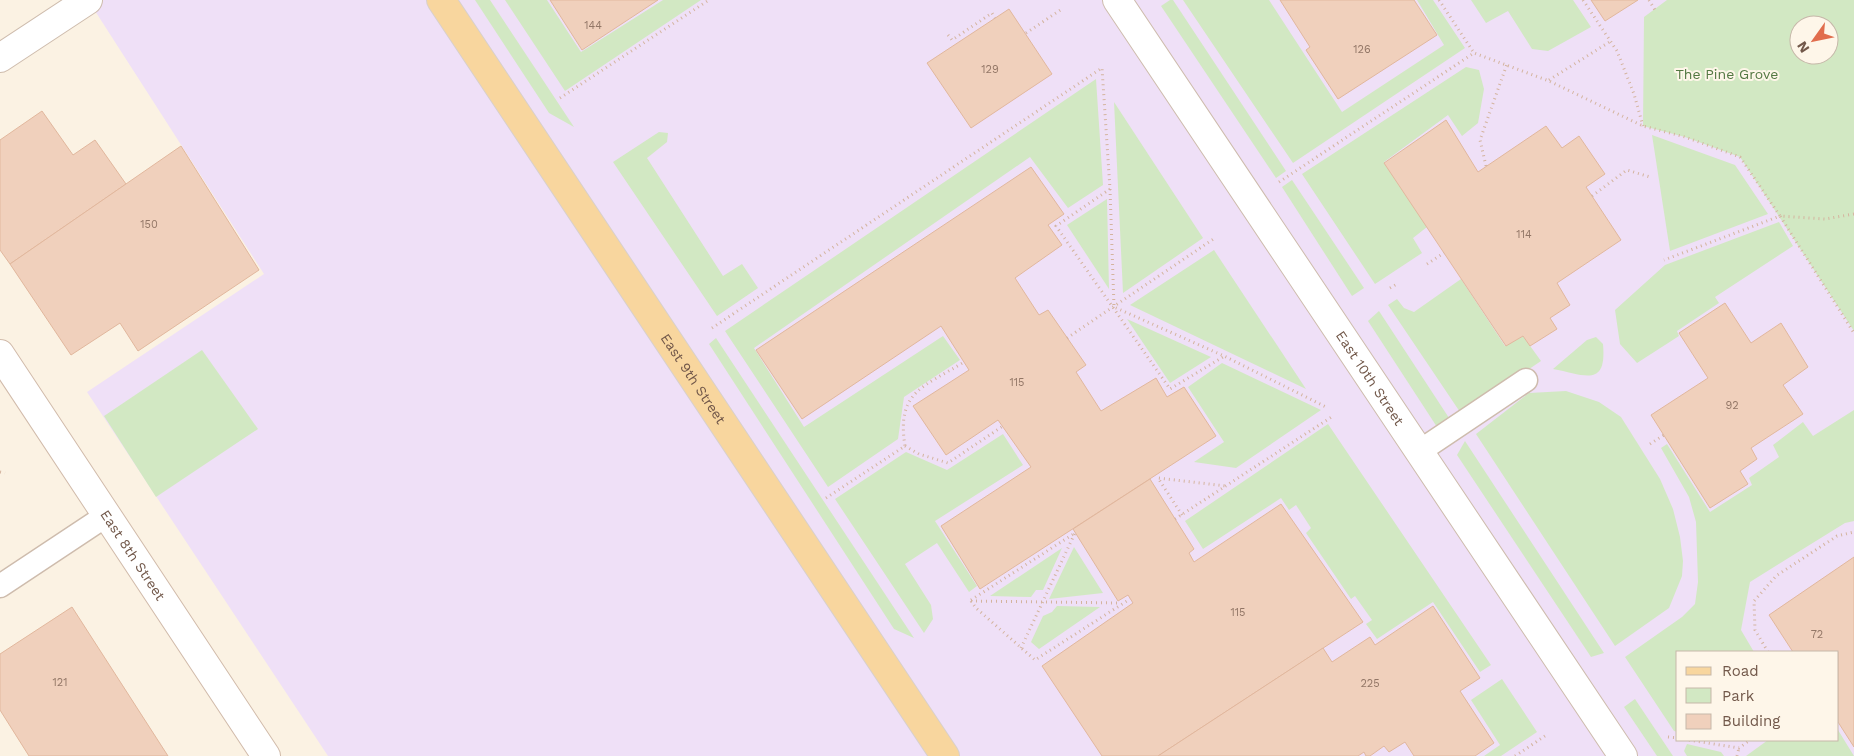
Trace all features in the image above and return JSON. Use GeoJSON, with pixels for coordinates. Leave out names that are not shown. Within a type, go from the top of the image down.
{"type":"FeatureCollection","features":[{"type":"Feature","properties":{"kind":"main road","name":"East 9th Street"},"geometry":{"type":"LineString","coordinates":[[441,0],[945,756]]}},
{"type":"Feature","properties":{"kind":"street"},"geometry":{"type":"LineString","coordinates":[[0,58],[88,0]]}},
{"type":"Feature","properties":{"kind":"street","name":"East 10th Street"},"geometry":{"type":"LineString","coordinates":[[1116,0],[1623,756]]}},
{"type":"Feature","properties":{"kind":"street","name":"East 8th Street"},"geometry":{"type":"LineString","coordinates":[[0,354],[266,756]]}},
{"type":"Feature","properties":{"kind":"lane"},"geometry":{"type":"LineString","coordinates":[[1420,451],[1526,380]]}},
{"type":"Feature","properties":{"kind":"lane"},"geometry":{"type":"LineString","coordinates":[[0,586],[107,515]]}},
{"type":"Feature","properties":{"kind":"path"},"geometry":{"type":"LineString","coordinates":[[560,98],[709,0]]}},
{"type":"Feature","properties":{"kind":"path"},"geometry":{"type":"LineString","coordinates":[[1439,0],[1474,53],[1549,81],[1643,126],[1685,136],[1740,157],[1854,333]]}},
{"type":"Feature","properties":{"kind":"path"},"geometry":{"type":"LineString","coordinates":[[1583,0],[1617,51],[1634,94],[1643,126]]}},
{"type":"Feature","properties":{"kind":"path"},"geometry":{"type":"LineString","coordinates":[[1649,0],[1655,10]]}},
{"type":"Feature","properties":{"kind":"path"},"geometry":{"type":"LineString","coordinates":[[1026,33],[1062,9]]}},
{"type":"Feature","properties":{"kind":"path"},"geometry":{"type":"LineString","coordinates":[[948,35],[952,40],[992,13],[995,18]]}},
{"type":"Feature","properties":{"kind":"path"},"geometry":{"type":"LineString","coordinates":[[1549,81],[1611,41]]}},
{"type":"Feature","properties":{"kind":"path"},"geometry":{"type":"LineString","coordinates":[[1252,201],[1474,53]]}},
{"type":"Feature","properties":{"kind":"path"},"geometry":{"type":"LineString","coordinates":[[1486,166],[1480,140],[1507,64]]}},
{"type":"Feature","properties":{"kind":"path"},"geometry":{"type":"LineString","coordinates":[[712,328],[1102,68],[1110,189],[1114,307]]}},
{"type":"Feature","properties":{"kind":"path"},"geometry":{"type":"LineString","coordinates":[[1592,196],[1627,170],[1650,177]]}},
{"type":"Feature","properties":{"kind":"path"},"geometry":{"type":"LineString","coordinates":[[1110,189],[1056,226],[1170,389],[1224,356]]}},
{"type":"Feature","properties":{"kind":"path"},"geometry":{"type":"LineString","coordinates":[[1664,260],[1780,216],[1825,219],[1854,214]]}},
{"type":"Feature","properties":{"kind":"path"},"geometry":{"type":"LineString","coordinates":[[1067,338],[1215,238]]}},
{"type":"Feature","properties":{"kind":"path"},"geometry":{"type":"LineString","coordinates":[[1427,264],[1444,253]]}},
{"type":"Feature","properties":{"kind":"path"},"geometry":{"type":"LineString","coordinates":[[1390,288],[1397,284]]}},
{"type":"Feature","properties":{"kind":"path"},"geometry":{"type":"LineString","coordinates":[[1114,307],[1224,356],[1326,407]]}},
{"type":"Feature","properties":{"kind":"path"},"geometry":{"type":"LineString","coordinates":[[905,446],[903,430],[904,413],[911,396],[964,362]]}},
{"type":"Feature","properties":{"kind":"path"},"geometry":{"type":"LineString","coordinates":[[1175,519],[1333,416]]}},
{"type":"Feature","properties":{"kind":"path"},"geometry":{"type":"LineString","coordinates":[[905,446],[919,454],[948,463],[1003,426]]}},
{"type":"Feature","properties":{"kind":"path"},"geometry":{"type":"LineString","coordinates":[[1650,444],[1664,435]]}},
{"type":"Feature","properties":{"kind":"path"},"geometry":{"type":"LineString","coordinates":[[826,498],[905,446]]}},
{"type":"Feature","properties":{"kind":"path"},"geometry":{"type":"LineString","coordinates":[[0,472],[5,473]]}},
{"type":"Feature","properties":{"kind":"path"},"geometry":{"type":"LineString","coordinates":[[1182,515],[1158,478],[1227,486]]}},
{"type":"Feature","properties":{"kind":"path"},"geometry":{"type":"LineString","coordinates":[[1767,651],[1755,630],[1754,601],[1776,576],[1838,536],[1854,532]]}},
{"type":"Feature","properties":{"kind":"path"},"geometry":{"type":"LineString","coordinates":[[971,601],[1076,533],[1021,648]]}},
{"type":"Feature","properties":{"kind":"path"},"geometry":{"type":"LineString","coordinates":[[971,601],[976,608],[1035,660],[1130,599]]}},
{"type":"Feature","properties":{"kind":"path"},"geometry":{"type":"LineString","coordinates":[[971,601],[1122,603]]}},
{"type":"Feature","properties":{"kind":"path"},"geometry":{"type":"LineString","coordinates":[[1516,756],[1545,736]]}},
{"type":"Feature","properties":{"kind":"path"},"geometry":{"type":"LineString","coordinates":[[1668,736],[1676,738]]}},
{"type":"Feature","properties":{"kind":"path"},"geometry":{"type":"LineString","coordinates":[[1695,741],[1740,748]]}},
{"type":"Feature","properties":{"kind":"path"},"geometry":{"type":"LineString","coordinates":[[1737,756],[1740,748],[1749,741]]}},
{"type":"Feature","properties":{"kind":"shaded area"},"geometry":{"type":"Polygon","coordinates":[[[88,0],[1854,0],[1854,756],[328,756],[87,392],[264,274],[88,0]]]}},
{"type":"Feature","properties":{"kind":"green space"},"geometry":{"type":"Polygon","coordinates":[[[475,0],[490,0],[574,127],[549,113],[475,0]]]}},
{"type":"Feature","properties":{"kind":"green space"},"geometry":{"type":"Polygon","coordinates":[[[505,0],[547,0],[581,52],[663,0],[701,0],[565,91],[505,0]]]}},
{"type":"Feature","properties":{"kind":"green space"},"geometry":{"type":"Polygon","coordinates":[[[1173,0],[1286,171],[1276,178],[1161,6],[1173,0]]]}},
{"type":"Feature","properties":{"kind":"green space"},"geometry":{"type":"Polygon","coordinates":[[[1183,0],[1269,0],[1342,112],[1444,45],[1417,0],[1433,0],[1465,48],[1293,163],[1183,0]]]}},
{"type":"Feature","properties":{"kind":"green space"},"geometry":{"type":"Polygon","coordinates":[[[1471,0],[1573,0],[1591,27],[1548,51],[1532,49],[1508,11],[1486,23],[1471,0]]]}},
{"type":"Feature","properties":{"kind":"green space","name":"The Pine Grove"},"geometry":{"type":"Polygon","coordinates":[[[1667,0],[1854,0],[1854,331],[1740,157],[1685,137],[1643,126],[1644,17],[1667,0]]]}},
{"type":"Feature","properties":{"kind":"green space"},"geometry":{"type":"Polygon","coordinates":[[[1466,67],[1479,70],[1484,89],[1478,123],[1462,136],[1448,115],[1384,162],[1427,227],[1413,238],[1422,253],[1375,284],[1302,174],[1466,67]]]}},
{"type":"Feature","properties":{"kind":"green space"},"geometry":{"type":"Polygon","coordinates":[[[1096,79],[1103,185],[1068,208],[1030,157],[754,348],[804,427],[943,336],[960,360],[904,397],[898,439],[828,487],[725,331],[1096,79]]]}},
{"type":"Feature","properties":{"kind":"green space"},"geometry":{"type":"Polygon","coordinates":[[[1114,102],[1203,238],[1123,293],[1114,102]]]}},
{"type":"Feature","properties":{"kind":"green space"},"geometry":{"type":"Polygon","coordinates":[[[659,132],[668,133],[667,142],[647,158],[723,276],[742,264],[758,288],[717,316],[613,162],[659,132]]]}},
{"type":"Feature","properties":{"kind":"green space"},"geometry":{"type":"Polygon","coordinates":[[[1652,135],[1735,165],[1768,214],[1670,251],[1652,135]]]}},
{"type":"Feature","properties":{"kind":"green space"},"geometry":{"type":"Polygon","coordinates":[[[1292,180],[1364,288],[1352,296],[1282,187],[1292,180]]]}},
{"type":"Feature","properties":{"kind":"green space"},"geometry":{"type":"Polygon","coordinates":[[[1107,199],[1109,289],[1067,225],[1107,199]]]}},
{"type":"Feature","properties":{"kind":"green space"},"geometry":{"type":"Polygon","coordinates":[[[1779,222],[1793,246],[1715,297],[1719,303],[1677,331],[1679,336],[1637,363],[1620,344],[1615,310],[1665,265],[1779,222]]]}},
{"type":"Feature","properties":{"kind":"green space"},"geometry":{"type":"Polygon","coordinates":[[[1214,250],[1306,389],[1130,305],[1214,250]]]}},
{"type":"Feature","properties":{"kind":"green space"},"geometry":{"type":"Polygon","coordinates":[[[1461,279],[1505,346],[1523,336],[1541,361],[1462,415],[1388,305],[1397,299],[1404,308],[1414,312],[1461,279]]]}},
{"type":"Feature","properties":{"kind":"green space"},"geometry":{"type":"Polygon","coordinates":[[[1379,311],[1451,421],[1437,427],[1368,321],[1379,311]]]}},
{"type":"Feature","properties":{"kind":"green space"},"geometry":{"type":"Polygon","coordinates":[[[1127,319],[1211,357],[1170,383],[1127,319]]]}},
{"type":"Feature","properties":{"kind":"green space"},"geometry":{"type":"Polygon","coordinates":[[[1596,337],[1603,344],[1603,358],[1597,373],[1584,375],[1553,369],[1587,340],[1596,337]]]}},
{"type":"Feature","properties":{"kind":"green space"},"geometry":{"type":"Polygon","coordinates":[[[716,338],[914,638],[894,629],[709,344],[716,338]]]}},
{"type":"Feature","properties":{"kind":"green space"},"geometry":{"type":"Polygon","coordinates":[[[202,350],[258,429],[156,497],[104,416],[202,350]]]}},
{"type":"Feature","properties":{"kind":"green space"},"geometry":{"type":"Polygon","coordinates":[[[1222,363],[1321,410],[1236,468],[1194,462],[1224,442],[1188,387],[1222,363]]]}},
{"type":"Feature","properties":{"kind":"green space"},"geometry":{"type":"Polygon","coordinates":[[[1566,391],[1599,402],[1621,417],[1660,479],[1673,509],[1680,537],[1683,561],[1682,576],[1669,608],[1615,646],[1476,434],[1529,393],[1566,391]]]}},
{"type":"Feature","properties":{"kind":"green space"},"geometry":{"type":"Polygon","coordinates":[[[1854,410],[1854,521],[1845,523],[1750,582],[1741,630],[1753,651],[1676,651],[1676,732],[1674,731],[1625,657],[1682,617],[1695,604],[1698,582],[1696,522],[1689,497],[1661,448],[1667,444],[1710,512],[1752,485],[1749,478],[1779,457],[1773,445],[1803,422],[1813,436],[1854,410]]]}},
{"type":"Feature","properties":{"kind":"green space"},"geometry":{"type":"Polygon","coordinates":[[[1328,424],[1491,665],[1480,672],[1433,602],[1377,639],[1366,624],[1372,620],[1355,596],[1351,599],[1306,533],[1311,528],[1296,505],[1289,510],[1281,498],[1203,549],[1185,521],[1328,424]]]}},
{"type":"Feature","properties":{"kind":"green space"},"geometry":{"type":"Polygon","coordinates":[[[1003,434],[1023,465],[935,521],[977,586],[969,592],[937,543],[905,564],[931,605],[933,619],[924,633],[835,499],[906,452],[947,470],[1003,434]]]}},
{"type":"Feature","properties":{"kind":"green space"},"geometry":{"type":"Polygon","coordinates":[[[1465,441],[1604,653],[1591,657],[1457,455],[1465,441]]]}},
{"type":"Feature","properties":{"kind":"green space"},"geometry":{"type":"Polygon","coordinates":[[[1074,547],[1103,593],[1049,599],[1074,547]]]}},
{"type":"Feature","properties":{"kind":"green space"},"geometry":{"type":"Polygon","coordinates":[[[1062,548],[1043,590],[1036,590],[1031,597],[990,596],[1062,548]]]}},
{"type":"Feature","properties":{"kind":"green space"},"geometry":{"type":"Polygon","coordinates":[[[1057,606],[1100,607],[1039,649],[1031,642],[1043,616],[1052,612],[1057,606]]]}},
{"type":"Feature","properties":{"kind":"green space"},"geometry":{"type":"Polygon","coordinates":[[[1502,679],[1537,732],[1501,756],[1484,756],[1500,745],[1471,700],[1502,679]]]}},
{"type":"Feature","properties":{"kind":"green space"},"geometry":{"type":"Polygon","coordinates":[[[1635,699],[1673,756],[1657,756],[1624,707],[1635,699]]]}},
{"type":"Feature","properties":{"kind":"green space"},"geometry":{"type":"Polygon","coordinates":[[[1839,732],[1854,756],[1746,756],[1767,741],[1839,741],[1839,732]]]}},
{"type":"Feature","properties":{"kind":"green space"},"geometry":{"type":"Polygon","coordinates":[[[1687,744],[1721,752],[1724,756],[1687,756],[1684,751],[1687,744]]]}},
{"type":"Feature","properties":{"kind":"building"},"geometry":{"type":"Polygon","coordinates":[[[550,0],[658,0],[582,50],[550,0]]]}},
{"type":"Feature","properties":{"kind":"building"},"geometry":{"type":"Polygon","coordinates":[[[1280,0],[1414,0],[1437,35],[1338,99],[1306,50],[1310,47],[1280,0]]]}},
{"type":"Feature","properties":{"kind":"building"},"geometry":{"type":"Polygon","coordinates":[[[1591,0],[1638,0],[1605,21],[1591,0]]]}},
{"type":"Feature","properties":{"kind":"building"},"geometry":{"type":"Polygon","coordinates":[[[1009,9],[1052,74],[971,128],[927,63],[1009,9]]]}},
{"type":"Feature","properties":{"kind":"building"},"geometry":{"type":"Polygon","coordinates":[[[42,111],[73,155],[95,140],[126,184],[10,264],[0,250],[0,140],[42,111]]]}},
{"type":"Feature","properties":{"kind":"building"},"geometry":{"type":"Polygon","coordinates":[[[1446,120],[1478,172],[1546,126],[1562,148],[1579,136],[1605,174],[1586,187],[1621,240],[1557,283],[1570,305],[1550,318],[1557,329],[1530,346],[1523,336],[1506,346],[1384,163],[1446,120]]]}},
{"type":"Feature","properties":{"kind":"building"},"geometry":{"type":"Polygon","coordinates":[[[181,146],[259,270],[138,351],[120,323],[71,355],[10,264],[181,146]]]}},
{"type":"Feature","properties":{"kind":"building"},"geometry":{"type":"Polygon","coordinates":[[[1031,167],[1064,214],[1048,225],[1062,245],[1015,278],[1039,315],[1048,310],[1086,365],[1076,372],[1101,411],[1156,378],[1167,397],[1184,387],[1216,436],[980,589],[941,526],[1031,467],[998,420],[946,455],[913,406],[969,370],[941,326],[802,419],[756,350],[1031,167]]]}},
{"type":"Feature","properties":{"kind":"building"},"geometry":{"type":"Polygon","coordinates":[[[1725,303],[1751,343],[1781,323],[1808,367],[1783,385],[1803,414],[1751,448],[1757,459],[1740,471],[1748,484],[1710,508],[1651,415],[1708,378],[1679,333],[1725,303]]]}},
{"type":"Feature","properties":{"kind":"building"},"geometry":{"type":"Polygon","coordinates":[[[1150,479],[1194,549],[1189,553],[1194,562],[1281,504],[1363,622],[1158,756],[1102,756],[1042,666],[1133,603],[1128,595],[1118,601],[1073,529],[1150,479]]]}},
{"type":"Feature","properties":{"kind":"building"},"geometry":{"type":"Polygon","coordinates":[[[1854,557],[1854,747],[1839,724],[1839,651],[1792,651],[1769,615],[1854,557]]]}},
{"type":"Feature","properties":{"kind":"building"},"geometry":{"type":"Polygon","coordinates":[[[1433,606],[1480,678],[1460,691],[1494,743],[1475,756],[1414,756],[1405,742],[1389,752],[1384,746],[1370,756],[1366,756],[1364,752],[1358,756],[1158,756],[1323,648],[1332,662],[1370,637],[1375,645],[1433,606]]]}},
{"type":"Feature","properties":{"kind":"building"},"geometry":{"type":"Polygon","coordinates":[[[72,607],[168,756],[29,756],[0,710],[0,654],[72,607]]]}}]}
